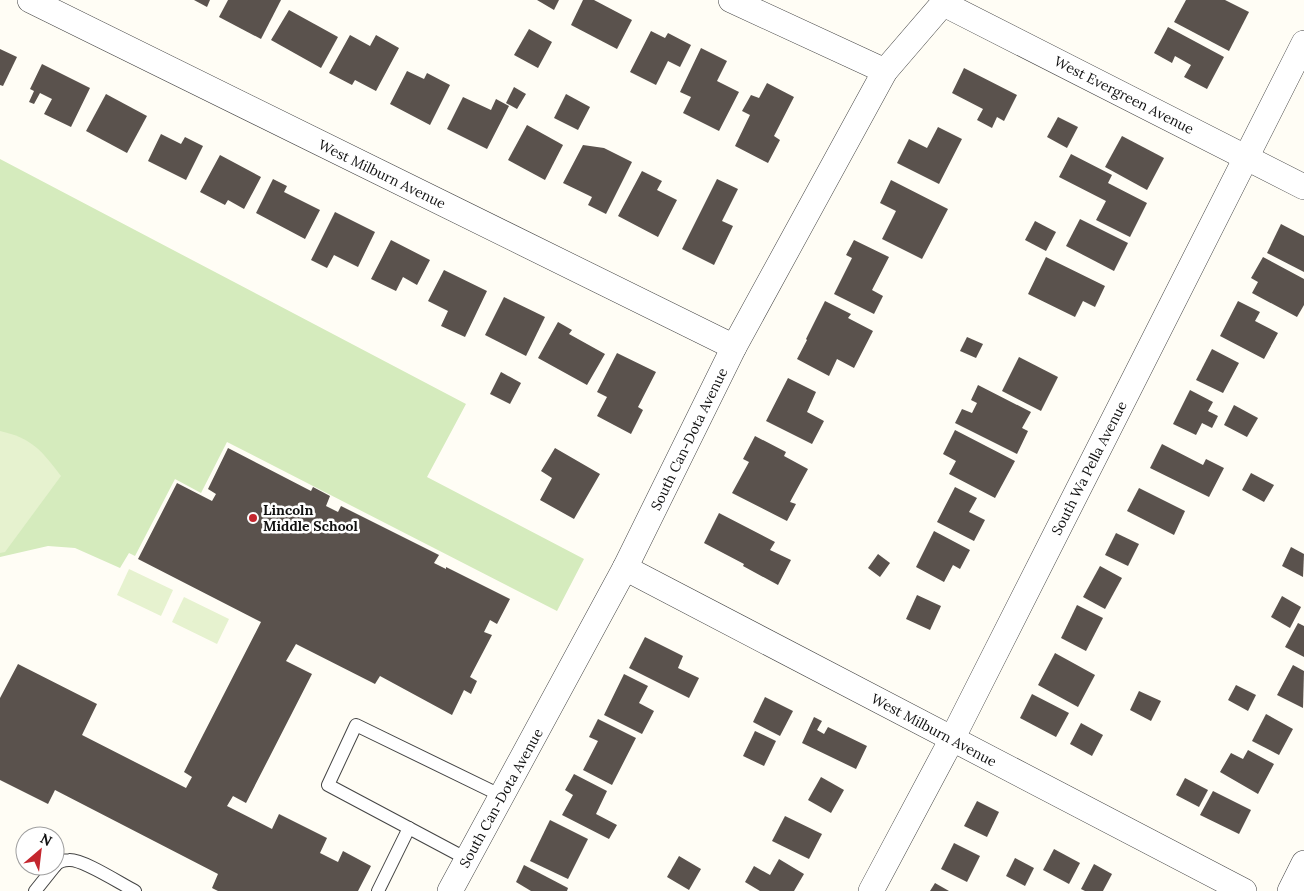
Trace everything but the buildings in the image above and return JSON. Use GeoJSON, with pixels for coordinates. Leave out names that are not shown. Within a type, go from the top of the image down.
{"type":"FeatureCollection","features":[{"type":"Feature","properties":{"kind":"street"},"geometry":{"type":"LineString","coordinates":[[731,0],[885,71]]}},
{"type":"Feature","properties":{"kind":"street","name":"West Milburn Avenue"},"geometry":{"type":"LineString","coordinates":[[34,1],[734,347]]}},
{"type":"Feature","properties":{"kind":"street","name":"South Can-Dota Avenue"},"geometry":{"type":"LineString","coordinates":[[450,891],[625,568],[734,347],[885,71],[945,2]]}},
{"type":"Feature","properties":{"kind":"street","name":"West Evergreen Avenue"},"geometry":{"type":"LineString","coordinates":[[945,2],[1304,187]]}},
{"type":"Feature","properties":{"kind":"street","name":"South Wa Pella Avenue"},"geometry":{"type":"LineString","coordinates":[[870,891],[952,739],[1304,43]]}},
{"type":"Feature","properties":{"kind":"street","name":"West Milburn Avenue"},"geometry":{"type":"LineString","coordinates":[[625,568],[1244,891]]}},
{"type":"Feature","properties":{"kind":"street"},"geometry":{"type":"LineString","coordinates":[[1290,891],[1304,863]]}},
{"type":"Feature","properties":{"kind":"lane"},"geometry":{"type":"LineString","coordinates":[[467,859],[328,785],[356,725],[502,796]]}},
{"type":"Feature","properties":{"kind":"lane"},"geometry":{"type":"LineString","coordinates":[[378,891],[409,828]]}},
{"type":"Feature","properties":{"kind":"lane"},"geometry":{"type":"LineString","coordinates":[[65,861],[81,862],[135,891]]}},
{"type":"Feature","properties":{"kind":"lane"},"geometry":{"type":"LineString","coordinates":[[35,891],[47,876]]}},
{"type":"Feature","properties":{"kind":"green space"},"geometry":{"type":"Polygon","coordinates":[[[0,159],[466,404],[427,477],[584,559],[557,611],[227,442],[201,493],[175,479],[135,556],[129,553],[120,568],[75,548],[48,546],[0,557],[0,159]]]}},
{"type":"Feature","properties":{"kind":"green space"},"geometry":{"type":"Polygon","coordinates":[[[0,431],[20,437],[35,447],[48,459],[61,476],[5,552],[0,553],[0,431]]]}},
{"type":"Feature","properties":{"kind":"green space"},"geometry":{"type":"Polygon","coordinates":[[[129,569],[173,590],[161,616],[117,595],[129,569]]]}},
{"type":"Feature","properties":{"kind":"green space"},"geometry":{"type":"Polygon","coordinates":[[[184,597],[229,619],[217,644],[172,622],[184,597]]]}},
{"type":"Feature","properties":{"kind":"place","name":"Lincoln Middle School"},"geometry":{"type":"Point","coordinates":[253,518]}}]}
